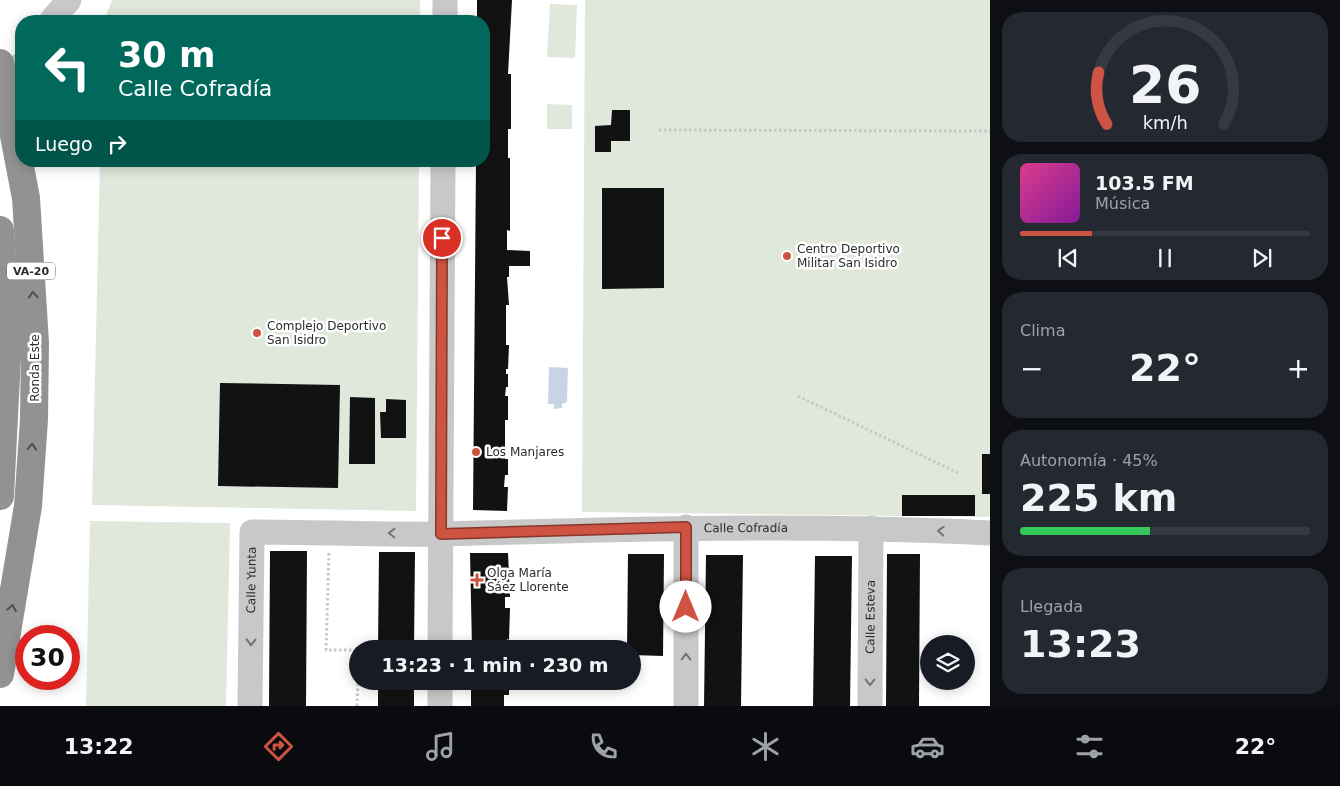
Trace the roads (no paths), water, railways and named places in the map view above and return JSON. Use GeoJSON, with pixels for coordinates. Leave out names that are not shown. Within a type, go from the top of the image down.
{"type":"FeatureCollection","features":[{"type":"Feature","properties":{"kind":"highway","name":"Ronda Este"},"geometry":{"type":"LineString","coordinates":[[6,71],[15,128]]}},
{"type":"Feature","properties":{"kind":"highway","name":"Ronda Este"},"geometry":{"type":"LineString","coordinates":[[0,674],[28,506],[34,419],[34,311],[26,198],[21,167]]}},
{"type":"Feature","properties":{"kind":"highway"},"geometry":{"type":"LineString","coordinates":[[26,198],[35,178],[34,167]]}},
{"type":"Feature","properties":{"kind":"highway","name":"VA-20"},"geometry":{"type":"LineString","coordinates":[[0,230],[8,337],[0,496]]}},
{"type":"Feature","properties":{"kind":"street"},"geometry":{"type":"LineString","coordinates":[[49,0],[50,15]]}},
{"type":"Feature","properties":{"kind":"street"},"geometry":{"type":"LineString","coordinates":[[55,15],[69,0]]}},
{"type":"Feature","properties":{"kind":"street"},"geometry":{"type":"LineString","coordinates":[[444,0],[445,15]]}},
{"type":"Feature","properties":{"kind":"street"},"geometry":{"type":"LineString","coordinates":[[440,640],[443,167]]}},
{"type":"Feature","properties":{"kind":"street"},"geometry":{"type":"LineString","coordinates":[[686,527],[686,706]]}},
{"type":"Feature","properties":{"kind":"street","name":"Calle Cofradía"},"geometry":{"type":"LineString","coordinates":[[441,534],[686,527],[871,528],[990,533]]}},
{"type":"Feature","properties":{"kind":"street","name":"Calle Esteva"},"geometry":{"type":"LineString","coordinates":[[870,706],[871,528]]}},
{"type":"Feature","properties":{"kind":"street","name":"Calle Yunta"},"geometry":{"type":"LineString","coordinates":[[250,706],[252,532],[441,534]]}},
{"type":"Feature","properties":{"kind":"street"},"geometry":{"type":"LineString","coordinates":[[440,690],[440,706]]}},
{"type":"Feature","properties":{"kind":"water"},"geometry":{"type":"Polygon","coordinates":[[[549,367],[568,368],[567,402],[562,404],[562,408],[554,409],[554,404],[548,404],[549,367]]]}},
{"type":"Feature","properties":{"kind":"place","name":"Centro Deportivo Militar San Isidro"},"geometry":{"type":"Point","coordinates":[787,256]}},
{"type":"Feature","properties":{"kind":"place","name":"Complejo Deportivo San Isidro"},"geometry":{"type":"Point","coordinates":[257,333]}},
{"type":"Feature","properties":{"kind":"place","name":"Los Manjares"},"geometry":{"type":"Point","coordinates":[476,452]}},
{"type":"Feature","properties":{"kind":"place","name":"Olga María Sáez Llorente"},"geometry":{"type":"Point","coordinates":[477,580]}}]}
